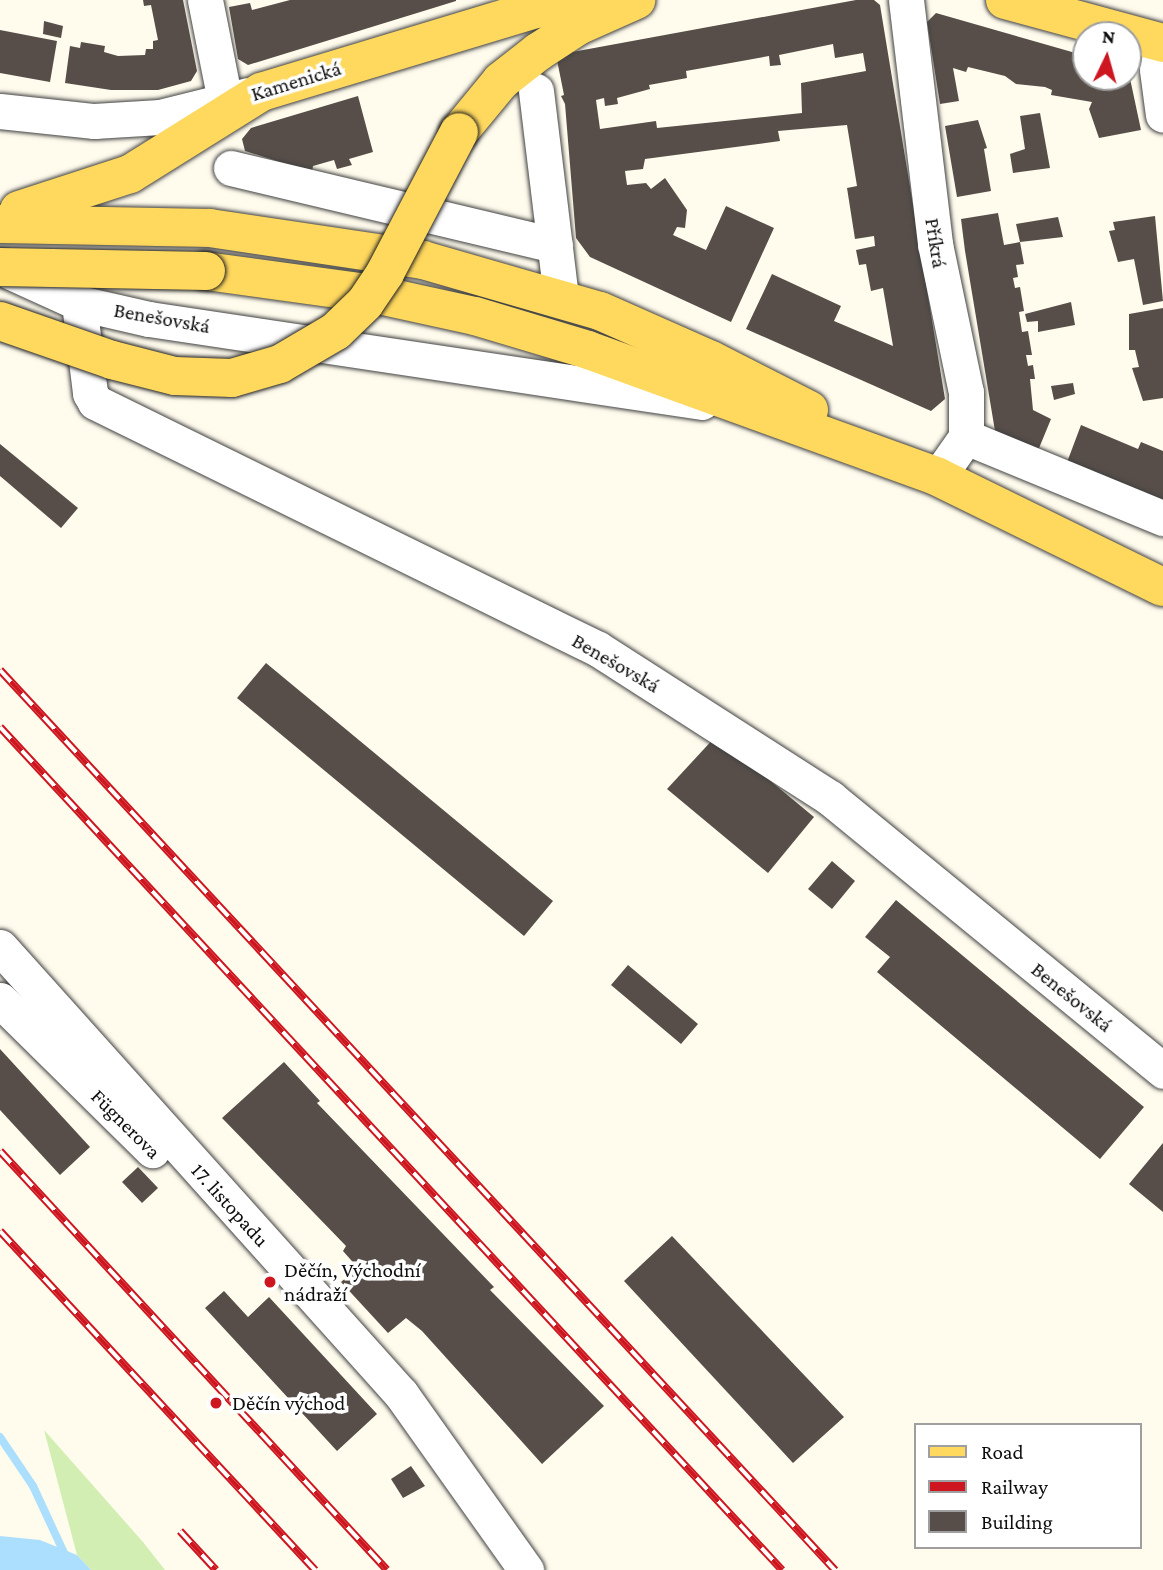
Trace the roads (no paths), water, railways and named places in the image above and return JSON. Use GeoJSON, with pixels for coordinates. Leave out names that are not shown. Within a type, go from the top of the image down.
{"type":"FeatureCollection","features":[{"type":"Feature","properties":{"kind":"main road","name":"Kamenická"},"geometry":{"type":"LineString","coordinates":[[243,97],[535,4],[587,0]]}},
{"type":"Feature","properties":{"kind":"main road"},"geometry":{"type":"LineString","coordinates":[[0,321],[112,360],[175,376],[232,378],[280,365],[336,331],[365,303],[385,273],[459,132],[500,81],[578,26],[636,0]]}},
{"type":"Feature","properties":{"kind":"main road"},"geometry":{"type":"LineString","coordinates":[[1005,0],[1162,43]]}},
{"type":"Feature","properties":{"kind":"main road"},"geometry":{"type":"LineString","coordinates":[[0,214],[130,174],[243,97]]}},
{"type":"Feature","properties":{"kind":"main road"},"geometry":{"type":"LineString","coordinates":[[0,224],[210,228],[423,260],[561,298],[711,360],[939,477]]}},
{"type":"Feature","properties":{"kind":"main road","name":"Benešovská"},"geometry":{"type":"LineString","coordinates":[[0,267],[206,271],[334,286],[475,317],[588,351],[939,477],[1163,587]]}},
{"type":"Feature","properties":{"kind":"street"},"geometry":{"type":"LineString","coordinates":[[205,0],[243,97]]}},
{"type":"Feature","properties":{"kind":"street","name":"Příkrá"},"geometry":{"type":"LineString","coordinates":[[906,0],[935,244],[966,392],[965,437]]}},
{"type":"Feature","properties":{"kind":"street"},"geometry":{"type":"LineString","coordinates":[[1162,43],[1157,70],[1163,115]]}},
{"type":"Feature","properties":{"kind":"street"},"geometry":{"type":"LineString","coordinates":[[536,91],[561,298]]}},
{"type":"Feature","properties":{"kind":"street","name":"Kamenická"},"geometry":{"type":"LineString","coordinates":[[0,111],[94,121],[160,117],[243,97]]}},
{"type":"Feature","properties":{"kind":"street"},"geometry":{"type":"LineString","coordinates":[[231,168],[555,244]]}},
{"type":"Feature","properties":{"kind":"street","name":"Benešovská"},"geometry":{"type":"LineString","coordinates":[[0,267],[79,303],[149,319],[744,408]]}},
{"type":"Feature","properties":{"kind":"street","name":"Benešovská"},"geometry":{"type":"LineString","coordinates":[[79,303],[90,393],[95,402],[598,649],[830,798],[1163,1071]]}},
{"type":"Feature","properties":{"kind":"street"},"geometry":{"type":"LineString","coordinates":[[939,477],[965,437],[1163,518]]}},
{"type":"Feature","properties":{"kind":"street","name":"17. listopadu"},"geometry":{"type":"LineString","coordinates":[[0,947],[401,1394],[526,1570]]}},
{"type":"Feature","properties":{"kind":"street","name":"Fügnerova"},"geometry":{"type":"LineString","coordinates":[[0,1000],[401,1394]]}},
{"type":"Feature","properties":{"kind":"water"},"geometry":{"type":"Polygon","coordinates":[[[0,1536],[40,1540],[77,1555],[91,1570],[0,1570],[0,1536]]]}},
{"type":"Feature","properties":{"kind":"waterway"},"geometry":{"type":"LineString","coordinates":[[0,1437],[33,1486],[72,1570]]}},
{"type":"Feature","properties":{"kind":"railway"},"geometry":{"type":"LineString","coordinates":[[0,670],[835,1570]]}},
{"type":"Feature","properties":{"kind":"railway"},"geometry":{"type":"LineString","coordinates":[[0,727],[782,1570]]}},
{"type":"Feature","properties":{"kind":"railway"},"geometry":{"type":"LineString","coordinates":[[0,1151],[387,1570]]}},
{"type":"Feature","properties":{"kind":"railway"},"geometry":{"type":"LineString","coordinates":[[0,1231],[315,1570]]}},
{"type":"Feature","properties":{"kind":"railway"},"geometry":{"type":"LineString","coordinates":[[180,1531],[216,1570]]}},
{"type":"Feature","properties":{"kind":"place","name":"Děčín, Východní nádraží"},"geometry":{"type":"Point","coordinates":[270,1282]}},
{"type":"Feature","properties":{"kind":"place","name":"Děčín východ"},"geometry":{"type":"Point","coordinates":[216,1403]}}]}
